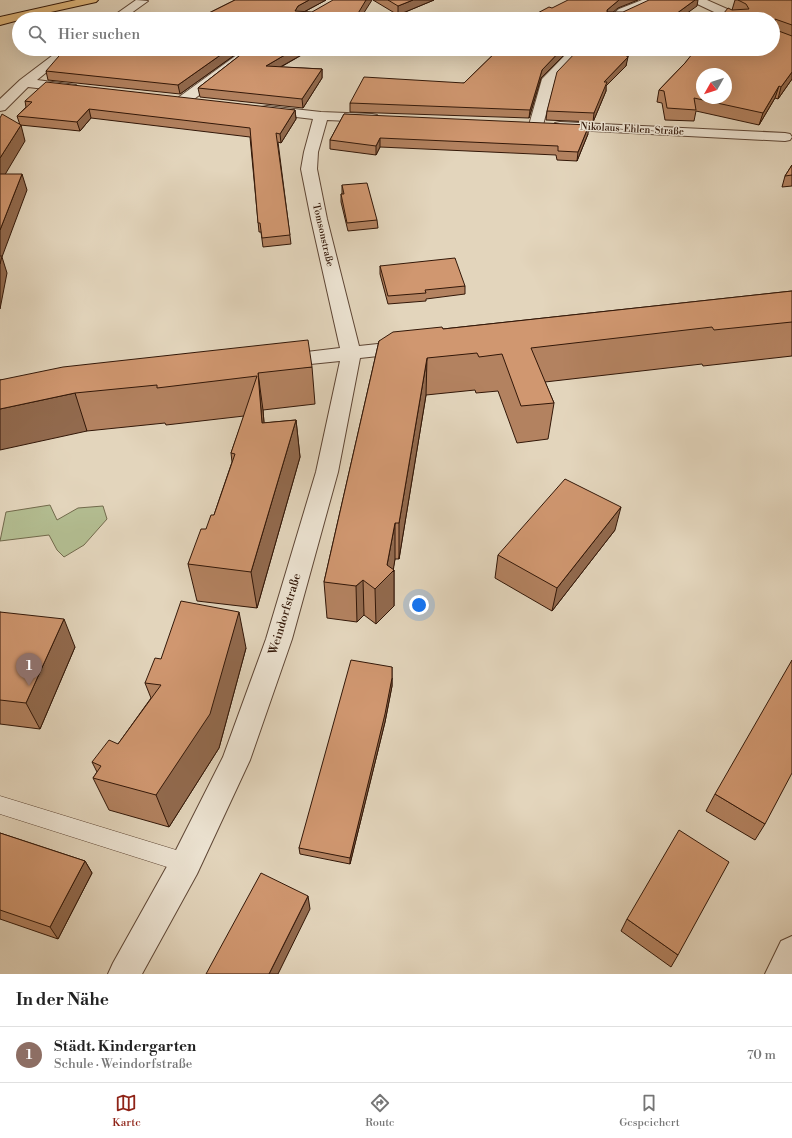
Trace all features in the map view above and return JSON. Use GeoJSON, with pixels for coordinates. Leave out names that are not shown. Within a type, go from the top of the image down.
{"type":"FeatureCollection","features":[{"type":"Feature","properties":{"kind":"main road"},"geometry":{"type":"LineString","coordinates":[[39,12],[92,0]]}},
{"type":"Feature","properties":{"kind":"main road"},"geometry":{"type":"LineString","coordinates":[[0,21],[12,18]]}},
{"type":"Feature","properties":{"kind":"street"},"geometry":{"type":"LineString","coordinates":[[126,12],[142,2],[142,0]]}},
{"type":"Feature","properties":{"kind":"street"},"geometry":{"type":"LineString","coordinates":[[623,12],[652,0]]}},
{"type":"Feature","properties":{"kind":"street"},"geometry":{"type":"LineString","coordinates":[[697,0],[724,12]]}},
{"type":"Feature","properties":{"kind":"street"},"geometry":{"type":"LineString","coordinates":[[0,107],[25,83],[60,56]]}},
{"type":"Feature","properties":{"kind":"street"},"geometry":{"type":"LineString","coordinates":[[184,100],[244,56]]}},
{"type":"Feature","properties":{"kind":"street"},"geometry":{"type":"LineString","coordinates":[[536,125],[550,79],[571,56]]}},
{"type":"Feature","properties":{"kind":"street"},"geometry":{"type":"LineString","coordinates":[[25,83],[81,89]]}},
{"type":"Feature","properties":{"kind":"street"},"geometry":{"type":"LineString","coordinates":[[168,99],[206,103]]}},
{"type":"Feature","properties":{"kind":"street"},"geometry":{"type":"LineString","coordinates":[[252,108],[320,116],[382,119]]}},
{"type":"Feature","properties":{"kind":"street","name":"Tomsonstraße"},"geometry":{"type":"LineString","coordinates":[[320,116],[311,152],[309,169],[319,219],[352,354]]}},
{"type":"Feature","properties":{"kind":"street"},"geometry":{"type":"LineString","coordinates":[[788,141],[792,123]]}},
{"type":"Feature","properties":{"kind":"street","name":"Nikolaus-Ehlen-Straße"},"geometry":{"type":"LineString","coordinates":[[521,124],[788,141]]}},
{"type":"Feature","properties":{"kind":"street"},"geometry":{"type":"LineString","coordinates":[[265,363],[352,354],[422,344]]}},
{"type":"Feature","properties":{"kind":"street","name":"Weindorfstraße"},"geometry":{"type":"LineString","coordinates":[[124,974],[186,863],[236,760],[279,639],[327,472],[352,354]]}},
{"type":"Feature","properties":{"kind":"street"},"geometry":{"type":"LineString","coordinates":[[781,974],[792,952]]}},
{"type":"Feature","properties":{"kind":"lane"},"geometry":{"type":"LineString","coordinates":[[0,804],[186,863]]}},
{"type":"Feature","properties":{"kind":"green space"},"geometry":{"type":"Polygon","coordinates":[[[50,505],[57,520],[78,508],[103,506],[107,519],[84,545],[64,557],[57,550],[49,535],[0,541],[6,512],[50,505]]]}},
{"type":"Feature","properties":{"kind":"building"},"geometry":{"type":"Polygon","coordinates":[[[235,0],[309,0],[298,6],[295,11],[312,12],[211,12],[235,0]]]}},
{"type":"Feature","properties":{"kind":"building"},"geometry":{"type":"Polygon","coordinates":[[[333,0],[366,0],[359,12],[312,12],[333,0]]]}},
{"type":"Feature","properties":{"kind":"building"},"geometry":{"type":"Polygon","coordinates":[[[388,0],[413,0],[398,6],[388,0]]]}},
{"type":"Feature","properties":{"kind":"building"},"geometry":{"type":"Polygon","coordinates":[[[568,0],[619,0],[607,10],[607,12],[540,12],[549,7],[552,8],[568,0]]]}},
{"type":"Feature","properties":{"kind":"building"},"geometry":{"type":"Polygon","coordinates":[[[649,0],[695,0],[679,12],[623,12],[649,0]]]}},
{"type":"Feature","properties":{"kind":"building"},"geometry":{"type":"Polygon","coordinates":[[[738,0],[792,0],[792,25],[780,21],[780,12],[725,12],[728,8],[732,10],[749,9],[746,4],[738,0]]]}},
{"type":"Feature","properties":{"kind":"building"},"geometry":{"type":"Polygon","coordinates":[[[780,32],[792,36],[792,72],[781,87],[779,86],[763,113],[722,104],[732,104],[732,68],[696,68],[696,98],[694,98],[696,110],[667,108],[664,91],[659,90],[690,56],[780,56],[780,32]]]}},
{"type":"Feature","properties":{"kind":"building"},"geometry":{"type":"Polygon","coordinates":[[[59,56],[219,56],[178,85],[46,71],[59,56]]]}},
{"type":"Feature","properties":{"kind":"building"},"geometry":{"type":"Polygon","coordinates":[[[239,56],[283,56],[266,66],[322,69],[302,99],[198,88],[239,56]]]}},
{"type":"Feature","properties":{"kind":"building"},"geometry":{"type":"Polygon","coordinates":[[[492,56],[555,56],[542,70],[530,110],[350,103],[364,77],[464,83],[492,56]]]}},
{"type":"Feature","properties":{"kind":"building"},"geometry":{"type":"Polygon","coordinates":[[[572,56],[628,57],[604,82],[607,82],[594,113],[547,111],[557,72],[572,56]]]}},
{"type":"Feature","properties":{"kind":"building"},"geometry":{"type":"Polygon","coordinates":[[[46,82],[295,110],[280,134],[276,133],[290,235],[262,238],[260,223],[258,223],[250,128],[89,109],[77,122],[17,116],[32,102],[25,101],[46,82]]]}},
{"type":"Feature","properties":{"kind":"building"},"geometry":{"type":"Polygon","coordinates":[[[2,114],[21,125],[0,158],[0,118],[2,114]]]}},
{"type":"Feature","properties":{"kind":"building"},"geometry":{"type":"Polygon","coordinates":[[[344,114],[589,125],[578,152],[558,151],[558,146],[380,138],[376,146],[330,140],[344,114]]]}},
{"type":"Feature","properties":{"kind":"building"},"geometry":{"type":"Polygon","coordinates":[[[792,165],[792,175],[785,176],[792,165]]]}},
{"type":"Feature","properties":{"kind":"building"},"geometry":{"type":"Polygon","coordinates":[[[0,174],[22,174],[0,230],[0,174]]]}},
{"type":"Feature","properties":{"kind":"building"},"geometry":{"type":"Polygon","coordinates":[[[367,183],[377,220],[347,223],[341,194],[344,194],[342,185],[367,183]]]}},
{"type":"Feature","properties":{"kind":"building"},"geometry":{"type":"Polygon","coordinates":[[[455,258],[465,286],[425,290],[426,293],[388,296],[380,266],[455,258]]]}},
{"type":"Feature","properties":{"kind":"building"},"geometry":{"type":"Polygon","coordinates":[[[792,291],[792,322],[714,330],[712,327],[531,348],[554,403],[521,406],[502,354],[479,357],[477,353],[427,358],[399,523],[395,523],[387,565],[394,570],[375,589],[363,580],[356,586],[324,582],[379,341],[393,332],[442,327],[443,329],[792,291]]]}},
{"type":"Feature","properties":{"kind":"building"},"geometry":{"type":"Polygon","coordinates":[[[308,340],[312,367],[258,373],[262,423],[296,420],[251,572],[188,564],[201,529],[206,529],[211,515],[214,515],[235,454],[231,453],[257,376],[157,388],[157,385],[75,393],[0,409],[0,380],[63,367],[308,340]]]}},
{"type":"Feature","properties":{"kind":"building"},"geometry":{"type":"Polygon","coordinates":[[[565,479],[621,507],[557,588],[498,555],[565,479]]]}},
{"type":"Feature","properties":{"kind":"building"},"geometry":{"type":"Polygon","coordinates":[[[181,601],[239,612],[210,714],[156,795],[93,778],[101,766],[92,762],[109,740],[118,744],[161,685],[145,683],[155,658],[161,659],[181,601]]]}},
{"type":"Feature","properties":{"kind":"building"},"geometry":{"type":"Polygon","coordinates":[[[0,612],[64,619],[26,703],[0,700],[0,612]]]}},
{"type":"Feature","properties":{"kind":"building"},"geometry":{"type":"Polygon","coordinates":[[[351,660],[392,667],[392,678],[385,714],[350,858],[299,848],[351,660]]]}},
{"type":"Feature","properties":{"kind":"building"},"geometry":{"type":"Polygon","coordinates":[[[792,660],[792,773],[765,824],[715,794],[792,660]]]}},
{"type":"Feature","properties":{"kind":"building"},"geometry":{"type":"Polygon","coordinates":[[[679,830],[729,862],[678,955],[627,919],[679,830]]]}},
{"type":"Feature","properties":{"kind":"building"},"geometry":{"type":"Polygon","coordinates":[[[0,833],[85,861],[50,927],[0,910],[0,833]]]}},
{"type":"Feature","properties":{"kind":"building"},"geometry":{"type":"Polygon","coordinates":[[[261,873],[308,896],[269,974],[206,974],[261,873]]]}},
{"type":"Feature","properties":{"kind":"place","name":"Städt. Kindergarten"},"geometry":{"type":"Point","coordinates":[29,686]}}]}
